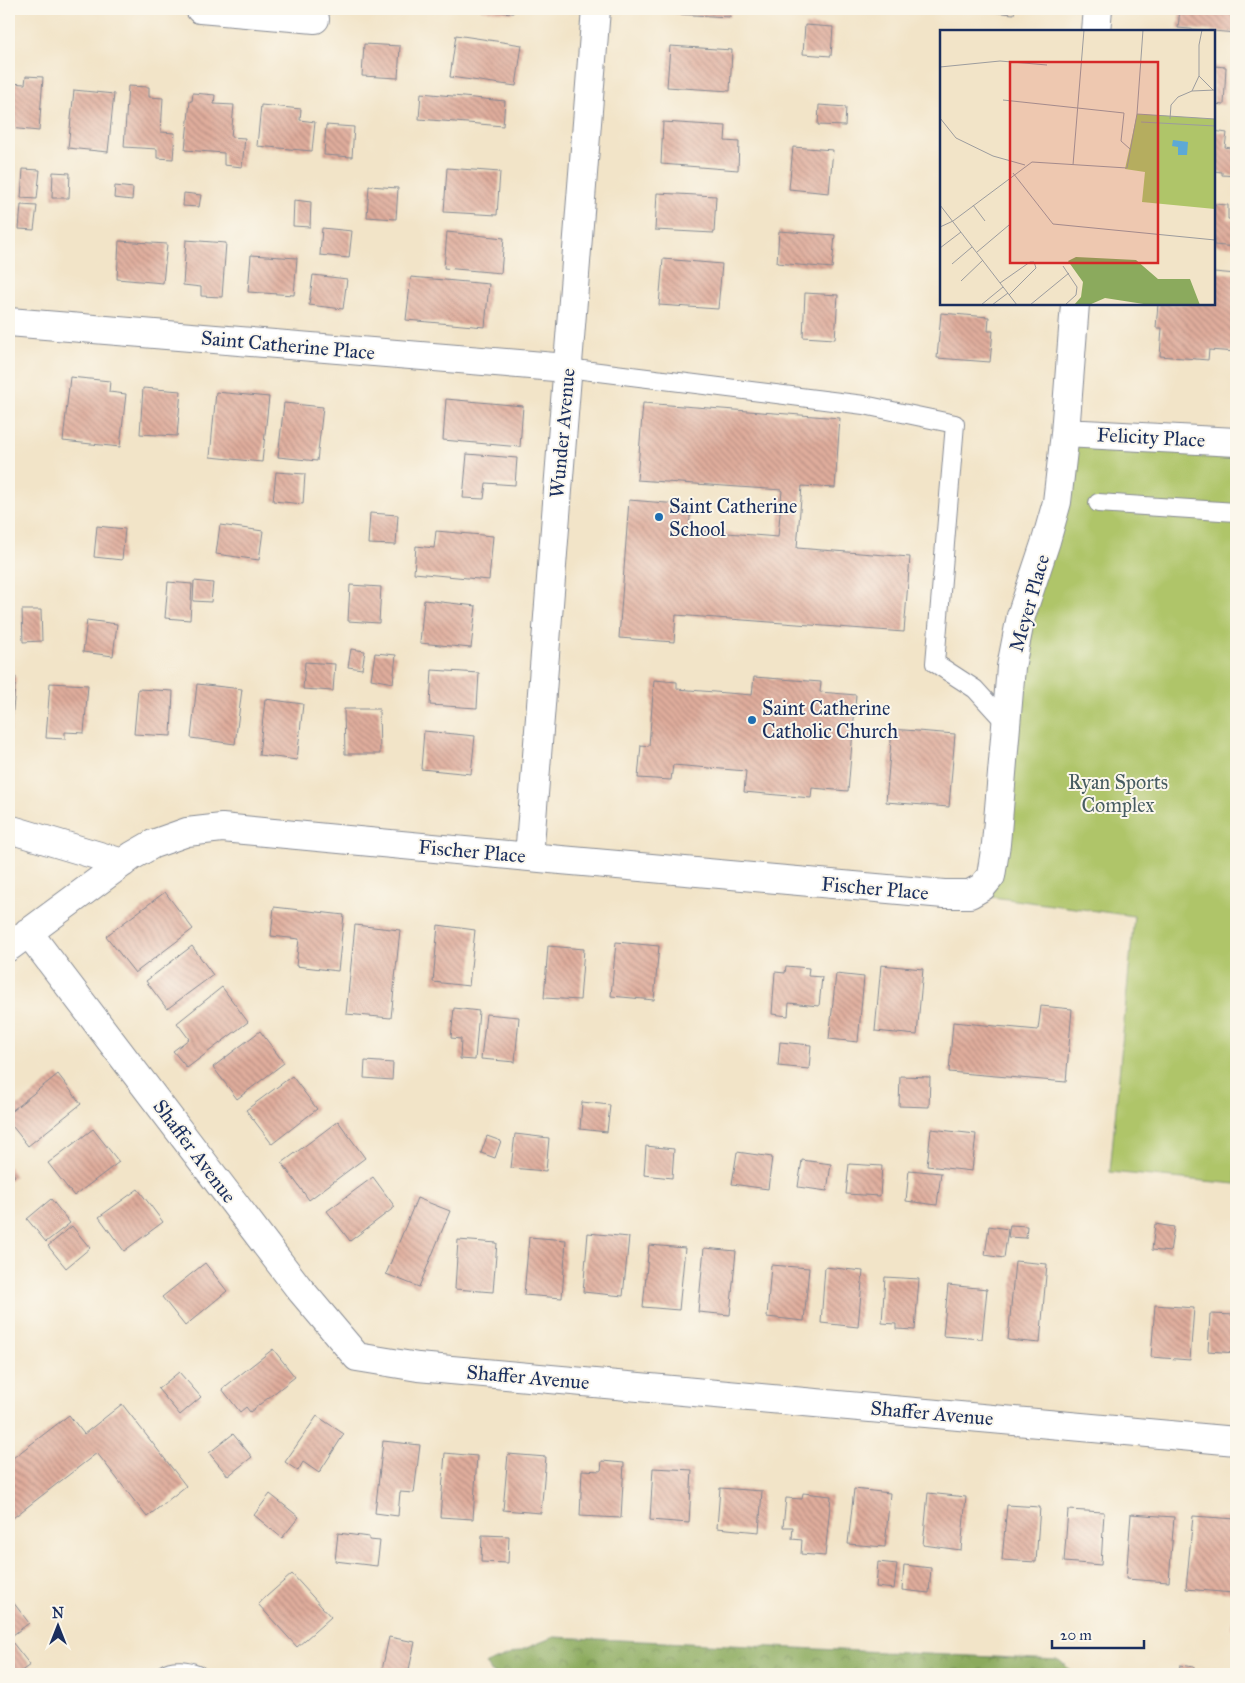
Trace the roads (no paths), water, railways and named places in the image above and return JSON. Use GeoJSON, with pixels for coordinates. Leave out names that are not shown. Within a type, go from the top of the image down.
{"type":"FeatureCollection","features":[{"type":"Feature","properties":{"kind":"street"},"geometry":{"type":"LineString","coordinates":[[200,9],[315,19]]}},
{"type":"Feature","properties":{"kind":"street","name":"Wunder Avenue"},"geometry":{"type":"LineString","coordinates":[[529,857],[596,9]]}},
{"type":"Feature","properties":{"kind":"street"},"geometry":{"type":"LineString","coordinates":[[1096,30],[1098,9]]}},
{"type":"Feature","properties":{"kind":"street","name":"Meyer Place"},"geometry":{"type":"LineString","coordinates":[[970,894],[982,887],[990,876],[996,844],[1011,667],[1021,616],[1057,502],[1065,432],[1075,305]]}},
{"type":"Feature","properties":{"kind":"street","name":"Saint Catherine Place"},"geometry":{"type":"LineString","coordinates":[[9,322],[567,368]]}},
{"type":"Feature","properties":{"kind":"street","name":"Felicity Place"},"geometry":{"type":"LineString","coordinates":[[1065,432],[1236,442]]}},
{"type":"Feature","properties":{"kind":"street","name":"Fischer Place"},"geometry":{"type":"LineString","coordinates":[[18,939],[123,863],[153,844],[187,832],[222,828],[944,894],[970,894]]}},
{"type":"Feature","properties":{"kind":"street"},"geometry":{"type":"LineString","coordinates":[[9,829],[123,863]]}},
{"type":"Feature","properties":{"kind":"street","name":"Shaffer Avenue"},"geometry":{"type":"LineString","coordinates":[[18,939],[298,1287],[357,1357],[418,1367],[1236,1441]]}},
{"type":"Feature","properties":{"kind":"lane"},"geometry":{"type":"LineString","coordinates":[[567,368],[864,405],[955,424],[935,663],[975,689],[1006,723]]}},
{"type":"Feature","properties":{"kind":"lane"},"geometry":{"type":"LineString","coordinates":[[1098,503],[1236,512]]}},
{"type":"Feature","properties":{"kind":"lane"},"geometry":{"type":"LineString","coordinates":[[164,1674],[169,1671],[189,1671],[197,1674]]}},
{"type":"Feature","properties":{"kind":"place","name":"Saint Catherine School"},"geometry":{"type":"Point","coordinates":[659,517]}},
{"type":"Feature","properties":{"kind":"place","name":"Saint Catherine Catholic Church"},"geometry":{"type":"Point","coordinates":[752,720]}},
{"type":"Feature","properties":{"kind":"park label","name":"Ryan Sports Complex"},"geometry":{"type":"Point","coordinates":[1118,794]}}]}
